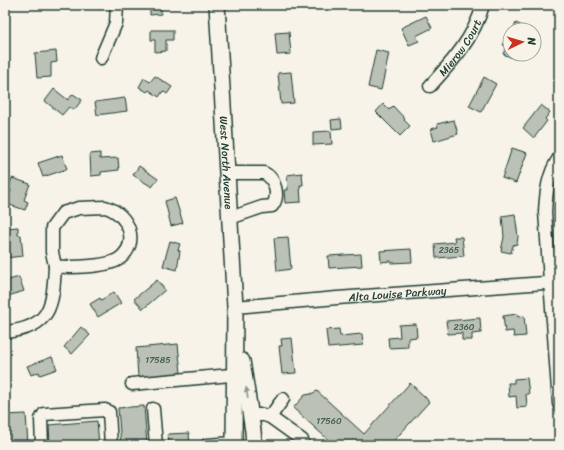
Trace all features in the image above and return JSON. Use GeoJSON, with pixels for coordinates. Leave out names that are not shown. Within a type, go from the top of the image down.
{"type":"FeatureCollection","features":[{"type":"Feature","properties":{"kind":"main road","name":"West North Avenue"},"geometry":{"type":"LineString","coordinates":[[217,5],[239,374],[234,444]]}},
{"type":"Feature","properties":{"kind":"main road","name":"West North Avenue"},"geometry":{"type":"LineString","coordinates":[[239,374],[250,415],[254,445]]}},
{"type":"Feature","properties":{"kind":"street"},"geometry":{"type":"LineString","coordinates":[[101,58],[116,24],[117,5]]}},
{"type":"Feature","properties":{"kind":"street","name":"Mierow Court"},"geometry":{"type":"LineString","coordinates":[[430,86],[457,56],[479,17],[483,5]]}},
{"type":"Feature","properties":{"kind":"street"},"geometry":{"type":"LineString","coordinates":[[559,158],[549,181],[546,202],[555,283],[559,404]]}},
{"type":"Feature","properties":{"kind":"street"},"geometry":{"type":"LineString","coordinates":[[227,173],[264,173],[274,182],[276,194],[272,206],[262,207],[230,218]]}},
{"type":"Feature","properties":{"kind":"street"},"geometry":{"type":"LineString","coordinates":[[5,332],[32,327],[44,317],[51,305],[55,266],[52,252],[52,228],[63,213],[79,208],[105,207],[113,209],[124,218],[129,227],[130,238],[128,248],[119,258],[110,263],[95,265],[66,268],[55,266]]}},
{"type":"Feature","properties":{"kind":"street","name":"Alta Louise Parkway"},"geometry":{"type":"LineString","coordinates":[[235,314],[337,298],[555,283]]}},
{"type":"Feature","properties":{"kind":"street"},"geometry":{"type":"LineString","coordinates":[[132,384],[239,374]]}},
{"type":"Feature","properties":{"kind":"street"},"geometry":{"type":"LineString","coordinates":[[270,417],[283,399]]}},
{"type":"Feature","properties":{"kind":"street"},"geometry":{"type":"LineString","coordinates":[[42,445],[41,419],[44,414],[105,410],[109,412],[111,445]]}},
{"type":"Feature","properties":{"kind":"street"},"geometry":{"type":"LineString","coordinates":[[153,410],[156,445]]}},
{"type":"Feature","properties":{"kind":"street"},"geometry":{"type":"LineString","coordinates":[[250,415],[264,415],[270,417],[302,440],[303,445]]}},
{"type":"Feature","properties":{"kind":"street"},"geometry":{"type":"LineString","coordinates":[[207,445],[234,444]]}},
{"type":"Feature","properties":{"kind":"building"},"geometry":{"type":"Polygon","coordinates":[[[57,5],[84,5],[84,8],[57,8],[57,5]]]}},
{"type":"Feature","properties":{"kind":"building"},"geometry":{"type":"Polygon","coordinates":[[[150,5],[161,5],[161,14],[150,15],[150,5]]]}},
{"type":"Feature","properties":{"kind":"building"},"geometry":{"type":"Polygon","coordinates":[[[426,16],[432,28],[416,36],[419,41],[409,45],[401,28],[426,16]]]}},
{"type":"Feature","properties":{"kind":"building"},"geometry":{"type":"Polygon","coordinates":[[[151,30],[173,30],[173,40],[166,40],[166,51],[155,52],[155,40],[151,40],[151,30]]]}},
{"type":"Feature","properties":{"kind":"building"},"geometry":{"type":"Polygon","coordinates":[[[289,32],[291,54],[277,55],[275,33],[289,32]]]}},
{"type":"Feature","properties":{"kind":"building"},"geometry":{"type":"Polygon","coordinates":[[[376,50],[389,53],[381,90],[368,87],[376,50]]]}},
{"type":"Feature","properties":{"kind":"building"},"geometry":{"type":"Polygon","coordinates":[[[56,51],[57,62],[51,63],[51,77],[37,78],[35,53],[56,51]]]}},
{"type":"Feature","properties":{"kind":"building"},"geometry":{"type":"Polygon","coordinates":[[[291,72],[294,103],[281,104],[278,73],[291,72]]]}},
{"type":"Feature","properties":{"kind":"building"},"geometry":{"type":"Polygon","coordinates":[[[155,76],[172,87],[167,94],[163,91],[159,97],[149,90],[147,92],[139,87],[144,78],[150,82],[155,76]]]}},
{"type":"Feature","properties":{"kind":"building"},"geometry":{"type":"Polygon","coordinates":[[[484,77],[496,84],[481,112],[469,106],[484,77]]]}},
{"type":"Feature","properties":{"kind":"building"},"geometry":{"type":"Polygon","coordinates":[[[54,89],[68,100],[73,94],[82,100],[74,110],[69,107],[62,115],[45,101],[54,89]]]}},
{"type":"Feature","properties":{"kind":"building"},"geometry":{"type":"Polygon","coordinates":[[[125,98],[127,111],[97,115],[95,102],[125,98]]]}},
{"type":"Feature","properties":{"kind":"building"},"geometry":{"type":"Polygon","coordinates":[[[383,104],[389,110],[393,106],[410,126],[400,136],[376,112],[383,104]]]}},
{"type":"Feature","properties":{"kind":"building"},"geometry":{"type":"Polygon","coordinates":[[[541,105],[550,112],[545,119],[547,121],[534,138],[523,128],[541,105]]]}},
{"type":"Feature","properties":{"kind":"building"},"geometry":{"type":"Polygon","coordinates":[[[341,119],[342,128],[332,129],[331,120],[341,119]]]}},
{"type":"Feature","properties":{"kind":"building"},"geometry":{"type":"Polygon","coordinates":[[[454,120],[458,134],[434,141],[431,129],[438,127],[437,124],[454,120]]]}},
{"type":"Feature","properties":{"kind":"building"},"geometry":{"type":"Polygon","coordinates":[[[331,131],[332,144],[313,145],[313,132],[331,131]]]}},
{"type":"Feature","properties":{"kind":"building"},"geometry":{"type":"Polygon","coordinates":[[[512,148],[527,153],[516,183],[502,178],[512,148]]]}},
{"type":"Feature","properties":{"kind":"building"},"geometry":{"type":"Polygon","coordinates":[[[100,153],[100,159],[118,158],[119,170],[101,172],[101,175],[91,176],[90,154],[100,153]]]}},
{"type":"Feature","properties":{"kind":"building"},"geometry":{"type":"Polygon","coordinates":[[[62,155],[67,169],[43,177],[38,163],[62,155]]]}},
{"type":"Feature","properties":{"kind":"building"},"geometry":{"type":"Polygon","coordinates":[[[139,166],[158,179],[152,187],[133,175],[139,166]]]}},
{"type":"Feature","properties":{"kind":"building"},"geometry":{"type":"Polygon","coordinates":[[[302,173],[303,185],[300,185],[301,202],[285,203],[284,190],[288,190],[287,175],[302,173]]]}},
{"type":"Feature","properties":{"kind":"building"},"geometry":{"type":"Polygon","coordinates":[[[12,178],[30,184],[24,200],[28,202],[25,210],[7,204],[11,190],[8,189],[12,178]]]}},
{"type":"Feature","properties":{"kind":"building"},"geometry":{"type":"Polygon","coordinates":[[[175,198],[183,223],[171,226],[165,201],[175,198]]]}},
{"type":"Feature","properties":{"kind":"building"},"geometry":{"type":"Polygon","coordinates":[[[515,214],[518,237],[517,244],[513,245],[511,253],[501,251],[504,237],[502,216],[515,214]]]}},
{"type":"Feature","properties":{"kind":"building"},"geometry":{"type":"Polygon","coordinates":[[[18,227],[18,235],[21,235],[23,256],[5,258],[5,228],[18,227]]]}},
{"type":"Feature","properties":{"kind":"building"},"geometry":{"type":"Polygon","coordinates":[[[288,237],[291,269],[277,271],[274,238],[288,237]]]}},
{"type":"Feature","properties":{"kind":"building"},"geometry":{"type":"Polygon","coordinates":[[[454,237],[462,237],[464,256],[436,258],[435,244],[455,242],[454,237]]]}},
{"type":"Feature","properties":{"kind":"building"},"geometry":{"type":"Polygon","coordinates":[[[170,241],[180,244],[178,250],[180,251],[177,270],[163,266],[170,241]]]}},
{"type":"Feature","properties":{"kind":"building"},"geometry":{"type":"Polygon","coordinates":[[[411,249],[412,262],[381,262],[380,251],[411,249]]]}},
{"type":"Feature","properties":{"kind":"building"},"geometry":{"type":"Polygon","coordinates":[[[361,254],[362,266],[329,268],[328,256],[361,254]]]}},
{"type":"Feature","properties":{"kind":"building"},"geometry":{"type":"Polygon","coordinates":[[[19,277],[24,291],[5,297],[5,281],[19,277]]]}},
{"type":"Feature","properties":{"kind":"building"},"geometry":{"type":"Polygon","coordinates":[[[157,280],[165,290],[143,309],[134,299],[157,280]]]}},
{"type":"Feature","properties":{"kind":"building"},"geometry":{"type":"Polygon","coordinates":[[[114,292],[121,303],[98,317],[90,304],[100,298],[101,300],[114,292]]]}},
{"type":"Feature","properties":{"kind":"building"},"geometry":{"type":"Polygon","coordinates":[[[517,314],[518,317],[524,316],[526,336],[514,337],[513,331],[505,332],[503,316],[517,314]]]}},
{"type":"Feature","properties":{"kind":"building"},"geometry":{"type":"Polygon","coordinates":[[[480,318],[481,333],[472,334],[472,340],[462,340],[462,333],[448,334],[446,321],[480,318]]]}},
{"type":"Feature","properties":{"kind":"building"},"geometry":{"type":"Polygon","coordinates":[[[416,324],[417,337],[408,338],[408,347],[389,348],[388,338],[400,337],[399,325],[416,324]]]}},
{"type":"Feature","properties":{"kind":"building"},"geometry":{"type":"Polygon","coordinates":[[[81,327],[90,335],[72,354],[64,347],[81,327]]]}},
{"type":"Feature","properties":{"kind":"building"},"geometry":{"type":"Polygon","coordinates":[[[339,329],[340,336],[362,334],[363,345],[328,348],[326,330],[339,329]]]}},
{"type":"Feature","properties":{"kind":"building"},"geometry":{"type":"Polygon","coordinates":[[[292,338],[296,373],[282,374],[279,346],[282,346],[281,339],[292,338]]]}},
{"type":"Feature","properties":{"kind":"building"},"geometry":{"type":"Polygon","coordinates":[[[178,344],[181,373],[138,377],[136,348],[178,344]]]}},
{"type":"Feature","properties":{"kind":"building"},"geometry":{"type":"Polygon","coordinates":[[[52,357],[57,369],[40,375],[39,372],[31,375],[27,366],[52,357]]]}},
{"type":"Feature","properties":{"kind":"building"},"geometry":{"type":"Polygon","coordinates":[[[527,378],[529,394],[526,394],[527,407],[517,408],[516,396],[509,397],[508,383],[514,383],[514,379],[527,378]]]}},
{"type":"Feature","properties":{"kind":"building"},"geometry":{"type":"Polygon","coordinates":[[[410,383],[429,402],[390,445],[334,445],[293,408],[305,395],[317,391],[364,434],[410,383]]]}},
{"type":"Feature","properties":{"kind":"building"},"geometry":{"type":"Polygon","coordinates":[[[144,406],[147,445],[121,445],[118,408],[144,406]]]}},
{"type":"Feature","properties":{"kind":"building"},"geometry":{"type":"Polygon","coordinates":[[[26,414],[28,445],[5,445],[5,415],[26,414]]]}},
{"type":"Feature","properties":{"kind":"building"},"geometry":{"type":"Polygon","coordinates":[[[97,421],[99,445],[50,445],[49,425],[97,421]]]}},
{"type":"Feature","properties":{"kind":"building"},"geometry":{"type":"Polygon","coordinates":[[[189,433],[190,445],[169,445],[168,434],[189,433]]]}}]}
